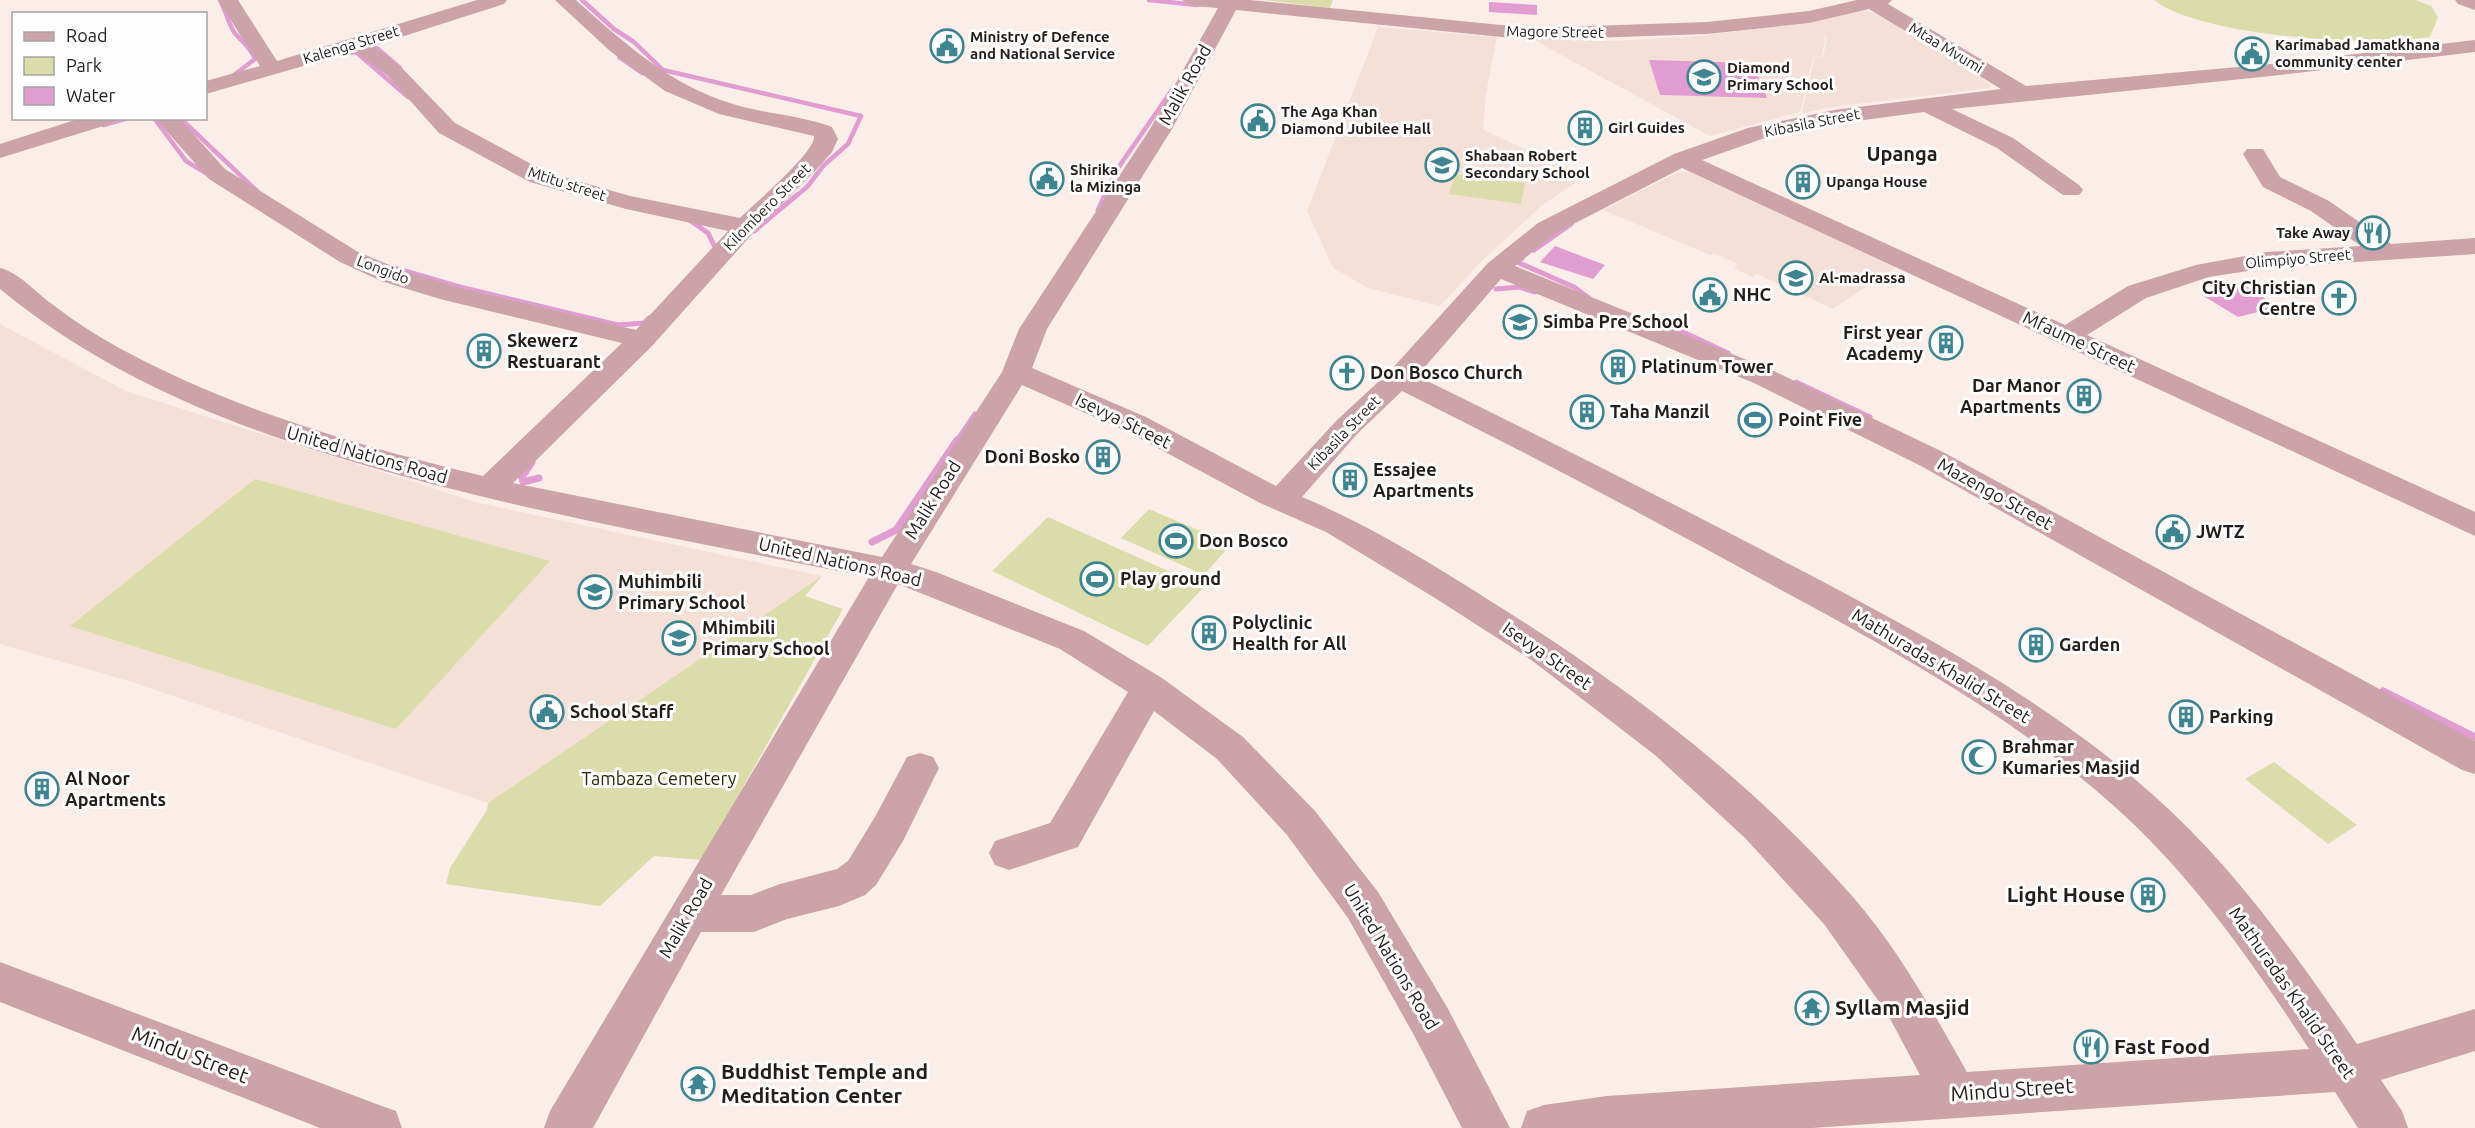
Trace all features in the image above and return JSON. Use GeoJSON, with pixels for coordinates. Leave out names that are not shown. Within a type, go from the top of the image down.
{"type":"FeatureCollection","features":[{"type":"Feature","properties":{"kind":"street"},"geometry":{"type":"LineString","coordinates":[[228,0],[272,69]]}},
{"type":"Feature","properties":{"kind":"street","name":"Kalenga Street"},"geometry":{"type":"LineString","coordinates":[[207,88],[358,44],[496,0]]}},
{"type":"Feature","properties":{"kind":"street","name":"Kilombero Street"},"geometry":{"type":"LineString","coordinates":[[488,489],[642,340],[745,227],[809,164],[824,147],[826,135],[821,130],[716,106],[688,95],[643,70],[565,0]]}},
{"type":"Feature","properties":{"kind":"street","name":"Magore Street"},"geometry":{"type":"LineString","coordinates":[[1192,0],[1454,17],[1519,34],[1613,33],[1707,28],[1809,17],[1877,1]]}},
{"type":"Feature","properties":{"kind":"street"},"geometry":{"type":"LineString","coordinates":[[2465,0],[2475,4]]}},
{"type":"Feature","properties":{"kind":"street","name":"Malik Road"},"geometry":{"type":"LineString","coordinates":[[567,1128],[689,913],[907,575],[926,556],[919,522],[1016,372],[1033,329],[1161,129],[1231,1]]}},
{"type":"Feature","properties":{"kind":"street","name":"Mtaa Mvumi"},"geometry":{"type":"LineString","coordinates":[[1877,1],[2022,93]]}},
{"type":"Feature","properties":{"kind":"street"},"geometry":{"type":"LineString","coordinates":[[1778,2],[1809,17]]}},
{"type":"Feature","properties":{"kind":"street","name":"Mtitu street"},"geometry":{"type":"LineString","coordinates":[[358,44],[395,72],[447,128],[538,177],[626,202],[745,227]]}},
{"type":"Feature","properties":{"kind":"street","name":"Kibasila Street"},"geometry":{"type":"LineString","coordinates":[[1281,500],[1347,427],[1399,378],[1497,268],[1547,228],[1682,159],[1756,133],[1834,117],[1925,104],[2271,70],[2475,46]]}},
{"type":"Feature","properties":{"kind":"street"},"geometry":{"type":"LineString","coordinates":[[1925,104],[2005,143],[2071,190]]}},
{"type":"Feature","properties":{"kind":"street"},"geometry":{"type":"LineString","coordinates":[[0,151],[99,120]]}},
{"type":"Feature","properties":{"kind":"street","name":"Longido"},"geometry":{"type":"LineString","coordinates":[[168,120],[217,174],[349,257],[390,275],[448,293],[642,340]]}},
{"type":"Feature","properties":{"kind":"street"},"geometry":{"type":"LineString","coordinates":[[2255,154],[2271,182],[2320,206],[2386,252]]}},
{"type":"Feature","properties":{"kind":"street","name":"Mfaume Street"},"geometry":{"type":"LineString","coordinates":[[1682,159],[2475,525]]}},
{"type":"Feature","properties":{"kind":"street","name":"Olimpiyo Street"},"geometry":{"type":"LineString","coordinates":[[2066,336],[2137,292],[2205,270],[2267,260],[2475,246]]}},
{"type":"Feature","properties":{"kind":"street","name":"Mazengo Street"},"geometry":{"type":"LineString","coordinates":[[1497,268],[1731,363],[1932,459],[2475,759]]}},
{"type":"Feature","properties":{"kind":"street","name":"United Nations Road"},"geometry":{"type":"LineString","coordinates":[[0,276],[63,327],[169,387],[233,413],[304,437],[488,489],[907,575],[1072,640],[1149,688],[1230,748],[1301,823],[1363,905],[1431,1022],[1487,1128]]}},
{"type":"Feature","properties":{"kind":"street","name":"Isevya Street"},"geometry":{"type":"LineString","coordinates":[[1016,372],[1136,424],[1281,500],[1337,524],[1447,589],[1542,650],[1668,744],[1759,826],[1839,911],[1902,999],[1954,1093]]}},
{"type":"Feature","properties":{"kind":"street","name":"Mathuradas Khalid Street"},"geometry":{"type":"LineString","coordinates":[[1399,378],[1554,454],[1878,627],[2020,712],[2095,766],[2184,850],[2247,926],[2385,1128]]}},
{"type":"Feature","properties":{"kind":"street"},"geometry":{"type":"LineString","coordinates":[[1009,853],[1023,847],[1044,845],[1064,835],[1149,688]]}},
{"type":"Feature","properties":{"kind":"street"},"geometry":{"type":"LineString","coordinates":[[689,913],[754,914],[780,902],[839,888],[851,882],[862,873],[889,829],[920,768]]}},
{"type":"Feature","properties":{"kind":"street","name":"Mindu Street"},"geometry":{"type":"LineString","coordinates":[[0,982],[379,1128]]}},
{"type":"Feature","properties":{"kind":"street","name":"Mindu Street"},"geometry":{"type":"LineString","coordinates":[[1544,1128],[1607,1119],[1954,1093],[2346,1068],[2475,1030]]}},
{"type":"Feature","properties":{"kind":"shaded area","name":"Diamond Primary School"},"geometry":{"type":"Polygon","coordinates":[[[1859,10],[1879,14],[1991,85],[1989,88],[1832,107],[1802,113],[1814,59],[1823,57],[1827,39],[1824,33],[1825,40],[1821,57],[1813,58],[1800,112],[1710,136],[1530,38],[1615,41],[1699,36],[1818,21],[1859,10]]]}},
{"type":"Feature","properties":{"kind":"shaded area","name":"Shabaan Robert Secondary School"},"geometry":{"type":"Polygon","coordinates":[[[1378,27],[1497,37],[1486,93],[1483,130],[1586,176],[1541,206],[1480,263],[1440,306],[1368,288],[1333,268],[1307,211],[1378,27]]]}},
{"type":"Feature","properties":{"kind":"shaded area"},"geometry":{"type":"Polygon","coordinates":[[[1676,173],[1698,174],[1897,266],[1833,309],[1757,274],[1752,277],[1734,268],[1738,264],[1713,253],[1710,255],[1603,210],[1676,173]]]}},
{"type":"Feature","properties":{"kind":"shaded area","name":"Muhimbili Primary School"},"geometry":{"type":"Polygon","coordinates":[[[0,324],[126,391],[479,503],[822,576],[488,803],[132,682],[0,644],[0,324]]]}},
{"type":"Feature","properties":{"kind":"green space"},"geometry":{"type":"Polygon","coordinates":[[[1264,0],[1333,0],[1330,8],[1264,0]]]}},
{"type":"Feature","properties":{"kind":"green space"},"geometry":{"type":"Polygon","coordinates":[[[2154,0],[2416,0],[2431,6],[2438,17],[2430,37],[2369,41],[2329,39],[2246,31],[2209,23],[2177,13],[2154,0]]]}},
{"type":"Feature","properties":{"kind":"green space"},"geometry":{"type":"Polygon","coordinates":[[[1455,174],[1525,183],[1521,204],[1449,194],[1455,174]]]}},
{"type":"Feature","properties":{"kind":"green space"},"geometry":{"type":"Polygon","coordinates":[[[255,479],[550,561],[396,729],[70,626],[255,479]]]}},
{"type":"Feature","properties":{"kind":"green space","name":"Don Bosco"},"geometry":{"type":"Polygon","coordinates":[[[1149,509],[1231,544],[1204,575],[1121,538],[1149,509]]]}},
{"type":"Feature","properties":{"kind":"green space","name":"Play ground"},"geometry":{"type":"Polygon","coordinates":[[[1048,517],[1204,587],[1148,646],[992,571],[1048,517]]]}},
{"type":"Feature","properties":{"kind":"green space","name":"Tambaza Cemetery"},"geometry":{"type":"Polygon","coordinates":[[[822,576],[805,596],[843,609],[702,860],[654,856],[600,906],[446,884],[450,868],[487,810],[488,803],[822,576]]]}},
{"type":"Feature","properties":{"kind":"green space"},"geometry":{"type":"Polygon","coordinates":[[[2274,762],[2357,825],[2328,844],[2245,779],[2274,762]]]}},
{"type":"Feature","properties":{"kind":"water"},"geometry":{"type":"Polygon","coordinates":[[[1489,2],[1537,5],[1537,15],[1489,12],[1489,2]]]}},
{"type":"Feature","properties":{"kind":"water"},"geometry":{"type":"Polygon","coordinates":[[[1649,60],[1752,63],[1767,98],[1660,95],[1649,60]]]}},
{"type":"Feature","properties":{"kind":"water"},"geometry":{"type":"Polygon","coordinates":[[[1555,246],[1605,265],[1593,279],[1540,262],[1555,246]]]}},
{"type":"Feature","properties":{"kind":"water"},"geometry":{"type":"Polygon","coordinates":[[[2240,282],[2278,307],[2238,317],[2202,295],[2240,282]]]}},
{"type":"Feature","properties":{"kind":"waterway"},"geometry":{"type":"LineString","coordinates":[[220,0],[232,29],[255,59],[234,75]]}},
{"type":"Feature","properties":{"kind":"waterway"},"geometry":{"type":"LineString","coordinates":[[582,0],[614,29],[634,42],[663,70],[861,116],[848,144],[824,165],[807,187],[795,197]]}},
{"type":"Feature","properties":{"kind":"waterway"},"geometry":{"type":"LineString","coordinates":[[1149,0],[1197,5]]}},
{"type":"Feature","properties":{"kind":"waterway"},"geometry":{"type":"LineString","coordinates":[[372,44],[400,68]]}},
{"type":"Feature","properties":{"kind":"waterway"},"geometry":{"type":"LineString","coordinates":[[340,54],[356,52],[408,97]]}},
{"type":"Feature","properties":{"kind":"waterway"},"geometry":{"type":"LineString","coordinates":[[619,57],[642,73]]}},
{"type":"Feature","properties":{"kind":"waterway"},"geometry":{"type":"LineString","coordinates":[[1104,197],[1116,171],[1174,87]]}},
{"type":"Feature","properties":{"kind":"waterway"},"geometry":{"type":"LineString","coordinates":[[104,125],[121,120]]}},
{"type":"Feature","properties":{"kind":"waterway"},"geometry":{"type":"LineString","coordinates":[[155,120],[186,161],[209,175]]}},
{"type":"Feature","properties":{"kind":"waterway"},"geometry":{"type":"LineString","coordinates":[[182,120],[257,191]]}},
{"type":"Feature","properties":{"kind":"waterway"},"geometry":{"type":"LineString","coordinates":[[754,231],[797,195]]}},
{"type":"Feature","properties":{"kind":"waterway"},"geometry":{"type":"LineString","coordinates":[[1098,210],[1105,195]]}},
{"type":"Feature","properties":{"kind":"waterway"},"geometry":{"type":"LineString","coordinates":[[691,221],[708,233],[717,251]]}},
{"type":"Feature","properties":{"kind":"waterway"},"geometry":{"type":"LineString","coordinates":[[1534,250],[1571,224]]}},
{"type":"Feature","properties":{"kind":"waterway"},"geometry":{"type":"LineString","coordinates":[[1522,258],[1517,262],[1574,287],[1589,298]]}},
{"type":"Feature","properties":{"kind":"waterway"},"geometry":{"type":"LineString","coordinates":[[391,267],[460,287],[618,325],[644,323],[649,318]]}},
{"type":"Feature","properties":{"kind":"waterway"},"geometry":{"type":"LineString","coordinates":[[1496,289],[1519,287],[1535,292]]}},
{"type":"Feature","properties":{"kind":"waterway"},"geometry":{"type":"LineString","coordinates":[[1641,318],[1681,331],[1728,353]]}},
{"type":"Feature","properties":{"kind":"waterway"},"geometry":{"type":"LineString","coordinates":[[1796,382],[1870,417]]}},
{"type":"Feature","properties":{"kind":"waterway"},"geometry":{"type":"LineString","coordinates":[[956,442],[975,414]]}},
{"type":"Feature","properties":{"kind":"waterway"},"geometry":{"type":"LineString","coordinates":[[872,542],[896,530],[957,440]]}},
{"type":"Feature","properties":{"kind":"waterway"},"geometry":{"type":"LineString","coordinates":[[532,462],[522,477],[523,482],[539,478]]}},
{"type":"Feature","properties":{"kind":"waterway"},"geometry":{"type":"LineString","coordinates":[[2383,691],[2475,737]]}},
{"type":"Feature","properties":{"kind":"place","name":"Ministry of Defence and National Service"},"geometry":{"type":"Point","coordinates":[947,46]}},
{"type":"Feature","properties":{"kind":"place","name":"Karimabad Jamatkhana community center"},"geometry":{"type":"Point","coordinates":[2252,54]}},
{"type":"Feature","properties":{"kind":"place","name":"Diamond Primary School"},"geometry":{"type":"Point","coordinates":[1704,77]}},
{"type":"Feature","properties":{"kind":"place","name":"The Aga Khan Diamond Jubilee Hall"},"geometry":{"type":"Point","coordinates":[1258,121]}},
{"type":"Feature","properties":{"kind":"place","name":"Girl Guides"},"geometry":{"type":"Point","coordinates":[1585,128]}},
{"type":"Feature","properties":{"kind":"place","name":"Shabaan Robert Secondary School"},"geometry":{"type":"Point","coordinates":[1442,165]}},
{"type":"Feature","properties":{"kind":"place","name":"Shirika la Mizinga"},"geometry":{"type":"Point","coordinates":[1047,179]}},
{"type":"Feature","properties":{"kind":"place","name":"Upanga House"},"geometry":{"type":"Point","coordinates":[1803,182]}},
{"type":"Feature","properties":{"kind":"place","name":"Take Away"},"geometry":{"type":"Point","coordinates":[2373,233]}},
{"type":"Feature","properties":{"kind":"place","name":"Al-madrassa"},"geometry":{"type":"Point","coordinates":[1796,278]}},
{"type":"Feature","properties":{"kind":"place","name":"NHC"},"geometry":{"type":"Point","coordinates":[1710,295]}},
{"type":"Feature","properties":{"kind":"place","name":"City Christian Centre"},"geometry":{"type":"Point","coordinates":[2339,298]}},
{"type":"Feature","properties":{"kind":"place","name":"Simba Pre School"},"geometry":{"type":"Point","coordinates":[1520,322]}},
{"type":"Feature","properties":{"kind":"place","name":"First year Academy"},"geometry":{"type":"Point","coordinates":[1946,343]}},
{"type":"Feature","properties":{"kind":"place","name":"Skewerz Restuarant"},"geometry":{"type":"Point","coordinates":[484,351]}},
{"type":"Feature","properties":{"kind":"place","name":"Platinum Tower"},"geometry":{"type":"Point","coordinates":[1618,367]}},
{"type":"Feature","properties":{"kind":"place","name":"Don Bosco Church"},"geometry":{"type":"Point","coordinates":[1347,373]}},
{"type":"Feature","properties":{"kind":"place","name":"Dar Manor Apartments"},"geometry":{"type":"Point","coordinates":[2084,396]}},
{"type":"Feature","properties":{"kind":"place","name":"Taha Manzil"},"geometry":{"type":"Point","coordinates":[1587,412]}},
{"type":"Feature","properties":{"kind":"place","name":"Point Five"},"geometry":{"type":"Point","coordinates":[1755,420]}},
{"type":"Feature","properties":{"kind":"place","name":"Doni Bosko"},"geometry":{"type":"Point","coordinates":[1103,457]}},
{"type":"Feature","properties":{"kind":"place","name":"Essajee Apartments"},"geometry":{"type":"Point","coordinates":[1350,480]}},
{"type":"Feature","properties":{"kind":"place","name":"JWTZ"},"geometry":{"type":"Point","coordinates":[2173,532]}},
{"type":"Feature","properties":{"kind":"place","name":"Don Bosco"},"geometry":{"type":"Point","coordinates":[1176,541]}},
{"type":"Feature","properties":{"kind":"place","name":"Play ground"},"geometry":{"type":"Point","coordinates":[1097,579]}},
{"type":"Feature","properties":{"kind":"place","name":"Muhimbili Primary School"},"geometry":{"type":"Point","coordinates":[595,592]}},
{"type":"Feature","properties":{"kind":"place","name":"Polyclinic Health for All"},"geometry":{"type":"Point","coordinates":[1209,633]}},
{"type":"Feature","properties":{"kind":"place","name":"Mhimbili Primary School"},"geometry":{"type":"Point","coordinates":[679,638]}},
{"type":"Feature","properties":{"kind":"place","name":"Garden"},"geometry":{"type":"Point","coordinates":[2036,645]}},
{"type":"Feature","properties":{"kind":"place","name":"School Staff"},"geometry":{"type":"Point","coordinates":[547,712]}},
{"type":"Feature","properties":{"kind":"place","name":"Parking"},"geometry":{"type":"Point","coordinates":[2186,717]}},
{"type":"Feature","properties":{"kind":"place","name":"Brahmar Kumaries Masjid"},"geometry":{"type":"Point","coordinates":[1979,757]}},
{"type":"Feature","properties":{"kind":"place","name":"Al Noor Apartments"},"geometry":{"type":"Point","coordinates":[42,789]}},
{"type":"Feature","properties":{"kind":"place","name":"Light House"},"geometry":{"type":"Point","coordinates":[2148,895]}},
{"type":"Feature","properties":{"kind":"place","name":"Syllam Masjid"},"geometry":{"type":"Point","coordinates":[1812,1008]}},
{"type":"Feature","properties":{"kind":"place","name":"Fast Food"},"geometry":{"type":"Point","coordinates":[2091,1047]}},
{"type":"Feature","properties":{"kind":"place","name":"Buddhist Temple and Meditation Center"},"geometry":{"type":"Point","coordinates":[698,1084]}},
{"type":"Feature","properties":{"kind":"district","name":"Upanga"},"geometry":{"type":"Point","coordinates":[1902,154]}}]}
